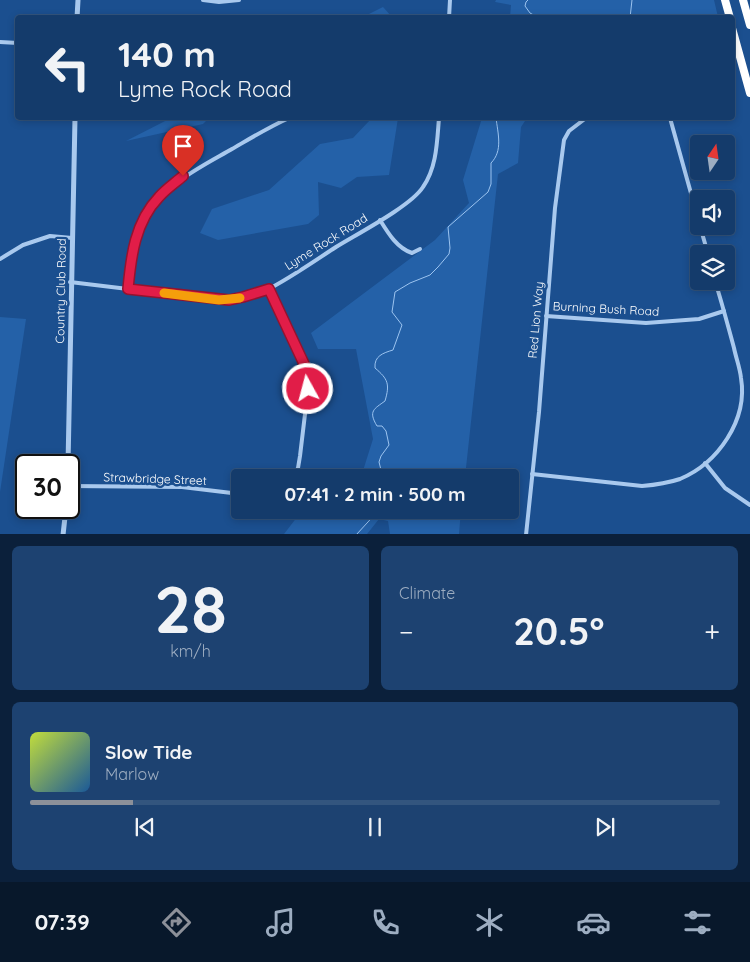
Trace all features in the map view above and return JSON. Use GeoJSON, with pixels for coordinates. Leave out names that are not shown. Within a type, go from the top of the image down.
{"type":"FeatureCollection","features":[{"type":"Feature","properties":{"kind":"highway"},"geometry":{"type":"LineString","coordinates":[[725,0],[729,15]]}},
{"type":"Feature","properties":{"kind":"highway"},"geometry":{"type":"LineString","coordinates":[[743,0],[750,25]]}},
{"type":"Feature","properties":{"kind":"highway"},"geometry":{"type":"LineString","coordinates":[[735,39],[750,93]]}},
{"type":"Feature","properties":{"kind":"street"},"geometry":{"type":"LineString","coordinates":[[77,15],[78,0]]}},
{"type":"Feature","properties":{"kind":"street"},"geometry":{"type":"LineString","coordinates":[[203,0],[219,2],[239,0]]}},
{"type":"Feature","properties":{"kind":"street"},"geometry":{"type":"LineString","coordinates":[[449,15],[450,0]]}},
{"type":"Feature","properties":{"kind":"street"},"geometry":{"type":"LineString","coordinates":[[0,42],[15,43]]}},
{"type":"Feature","properties":{"kind":"street","name":"Country Club Road"},"geometry":{"type":"LineString","coordinates":[[68,454],[70,282],[75,120]]}},
{"type":"Feature","properties":{"kind":"street"},"geometry":{"type":"LineString","coordinates":[[128,289],[136,237],[141,225],[159,197],[183,176],[284,120]]}},
{"type":"Feature","properties":{"kind":"street","name":"Lyme Rock Road"},"geometry":{"type":"LineString","coordinates":[[70,282],[229,300],[269,289],[407,203],[423,188],[431,172],[437,148],[440,120]]}},
{"type":"Feature","properties":{"kind":"street","name":"Red Lion Way"},"geometry":{"type":"LineString","coordinates":[[526,534],[555,208],[564,140],[569,131],[583,120]]}},
{"type":"Feature","properties":{"kind":"street"},"geometry":{"type":"LineString","coordinates":[[671,120],[690,190]]}},
{"type":"Feature","properties":{"kind":"street"},"geometry":{"type":"LineString","coordinates":[[380,220],[395,242],[404,251],[412,253],[420,249]]}},
{"type":"Feature","properties":{"kind":"street"},"geometry":{"type":"LineString","coordinates":[[0,259],[23,245],[50,236],[72,238]]}},
{"type":"Feature","properties":{"kind":"street"},"geometry":{"type":"LineString","coordinates":[[269,289],[307,371],[308,389],[298,469]]}},
{"type":"Feature","properties":{"kind":"street"},"geometry":{"type":"LineString","coordinates":[[532,474],[642,486],[679,479],[705,463],[724,444],[730,435],[741,400],[741,378],[718,290]]}},
{"type":"Feature","properties":{"kind":"street","name":"Burning Bush Road"},"geometry":{"type":"LineString","coordinates":[[546,316],[646,323],[699,319],[724,311]]}},
{"type":"Feature","properties":{"kind":"street"},"geometry":{"type":"LineString","coordinates":[[705,463],[725,488],[750,505]]}},
{"type":"Feature","properties":{"kind":"street","name":"Strawbridge Street"},"geometry":{"type":"LineString","coordinates":[[80,486],[182,487],[231,493]]}},
{"type":"Feature","properties":{"kind":"street"},"geometry":{"type":"LineString","coordinates":[[64,534],[65,519]]}},
{"type":"Feature","properties":{"kind":"shaded area"},"geometry":{"type":"Polygon","coordinates":[[[496,0],[714,0],[718,15],[510,15],[511,5],[495,2],[496,0]]]}},
{"type":"Feature","properties":{"kind":"shaded area"},"geometry":{"type":"Polygon","coordinates":[[[383,7],[390,15],[367,15],[383,7]]]}},
{"type":"Feature","properties":{"kind":"shaded area"},"geometry":{"type":"Polygon","coordinates":[[[167,120],[207,120],[203,124],[126,141],[167,120]]]}},
{"type":"Feature","properties":{"kind":"shaded area"},"geometry":{"type":"Polygon","coordinates":[[[370,120],[398,120],[389,175],[357,177],[341,188],[318,182],[319,215],[308,224],[218,240],[200,233],[212,209],[269,190],[320,144],[353,138],[370,120]]]}},
{"type":"Feature","properties":{"kind":"shaded area"},"geometry":{"type":"Polygon","coordinates":[[[481,120],[526,120],[521,127],[518,163],[498,174],[466,469],[364,469],[373,439],[356,349],[318,349],[311,333],[435,240],[469,203],[463,180],[481,120]]]}},
{"type":"Feature","properties":{"kind":"shaded area"},"geometry":{"type":"Polygon","coordinates":[[[0,317],[26,319],[0,492],[0,317]]]}},
{"type":"Feature","properties":{"kind":"shaded area"},"geometry":{"type":"Polygon","coordinates":[[[296,519],[379,519],[367,534],[284,534],[296,519]]]}},
{"type":"Feature","properties":{"kind":"shaded area"},"geometry":{"type":"Polygon","coordinates":[[[379,519],[460,519],[459,534],[390,534],[388,521],[379,519]]]}},
{"type":"Feature","properties":{"kind":"waterway"},"geometry":{"type":"LineString","coordinates":[[528,0],[525,6],[534,15]]}},
{"type":"Feature","properties":{"kind":"waterway"},"geometry":{"type":"LineString","coordinates":[[630,15],[632,0]]}},
{"type":"Feature","properties":{"kind":"waterway"},"geometry":{"type":"LineString","coordinates":[[381,469],[379,462],[381,456],[389,445],[386,431],[382,426],[377,426],[374,421],[373,411],[385,401],[387,382],[383,375],[375,368],[375,364],[380,356],[393,350],[402,325],[392,312],[395,292],[410,283],[430,275],[438,267],[449,254],[448,227],[488,192],[491,184],[491,163],[495,158],[498,148],[496,120]]}},
{"type":"Feature","properties":{"kind":"waterway"},"geometry":{"type":"LineString","coordinates":[[357,534],[371,519]]}},
{"type":"Feature","properties":{"kind":"slow traffic"},"geometry":{"type":"LineString","coordinates":[[164,293],[219,300],[240,298]]}},
{"type":"Feature","properties":{"kind":"route"},"geometry":{"type":"LineString","coordinates":[[183,176],[159,197],[141,225],[133,250],[128,289],[229,300],[269,289],[307,371],[308,389]]}}]}
